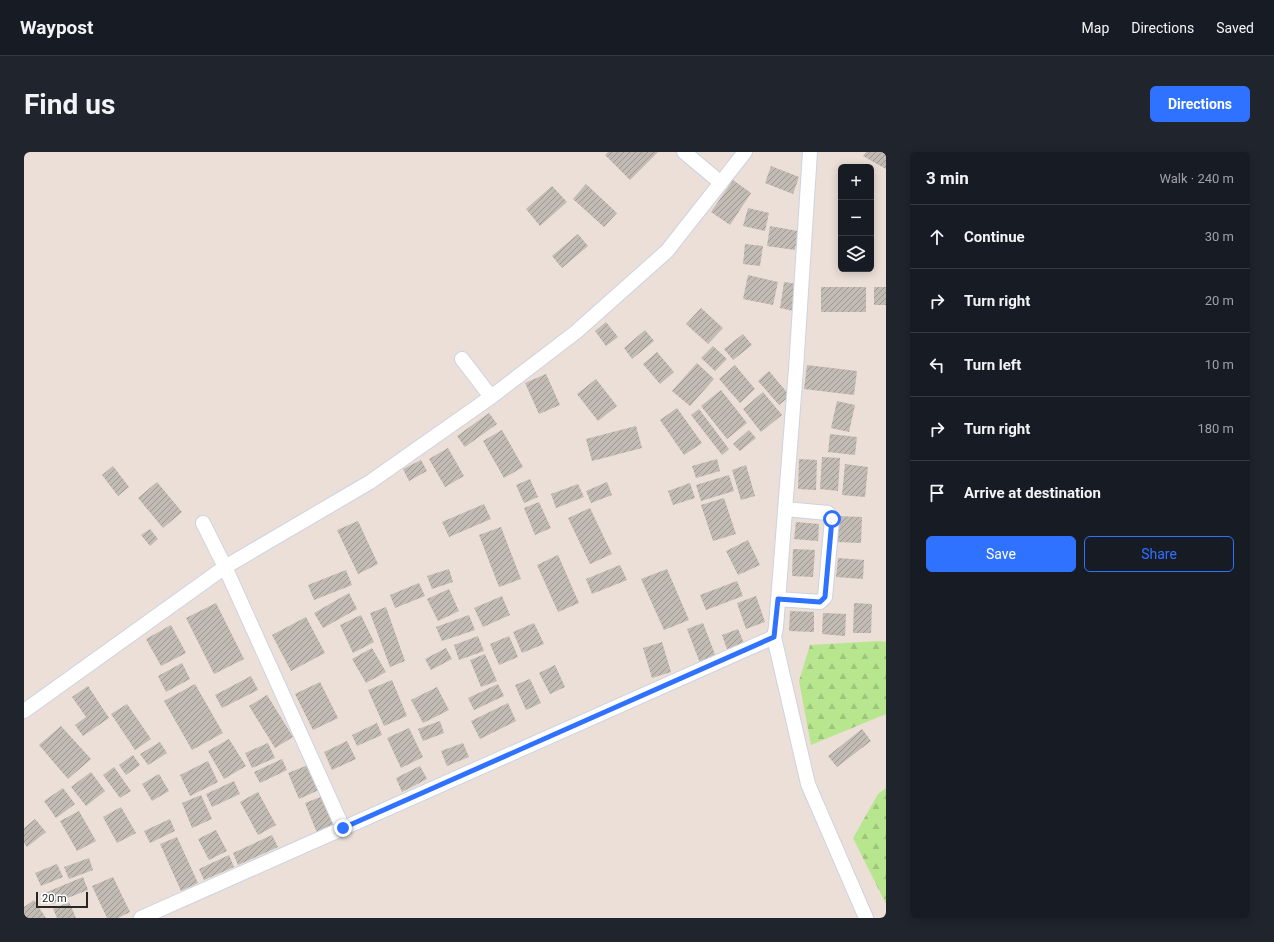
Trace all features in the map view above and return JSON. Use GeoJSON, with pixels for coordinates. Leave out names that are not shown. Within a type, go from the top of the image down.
{"type":"FeatureCollection","features":[{"type":"Feature","properties":{"kind":"street"},"geometry":{"type":"LineString","coordinates":[[684,152],[721,184]]}},
{"type":"Feature","properties":{"kind":"street"},"geometry":{"type":"LineString","coordinates":[[24,711],[225,567],[370,482],[491,396],[576,332],[667,251],[745,152]]}},
{"type":"Feature","properties":{"kind":"street"},"geometry":{"type":"LineString","coordinates":[[810,152],[796,369],[774,637],[808,784],[866,918]]}},
{"type":"Feature","properties":{"kind":"street"},"geometry":{"type":"LineString","coordinates":[[462,360],[491,396]]}},
{"type":"Feature","properties":{"kind":"street"},"geometry":{"type":"LineString","coordinates":[[778,599],[820,602],[825,597],[832,519],[828,513],[785,509]]}},
{"type":"Feature","properties":{"kind":"street"},"geometry":{"type":"LineString","coordinates":[[203,523],[225,567],[343,828]]}},
{"type":"Feature","properties":{"kind":"street"},"geometry":{"type":"LineString","coordinates":[[141,918],[774,637]]}},
{"type":"Feature","properties":{"kind":"green space"},"geometry":{"type":"Polygon","coordinates":[[[879,641],[886,642],[886,714],[811,745],[799,681],[810,645],[879,641]]]}},
{"type":"Feature","properties":{"kind":"green space"},"geometry":{"type":"Polygon","coordinates":[[[886,788],[886,904],[853,838],[878,794],[886,788]]]}},
{"type":"Feature","properties":{"kind":"building"},"geometry":{"type":"Polygon","coordinates":[[[608,152],[658,152],[630,180],[605,155],[608,152]]]}},
{"type":"Feature","properties":{"kind":"building"},"geometry":{"type":"Polygon","coordinates":[[[866,152],[886,152],[886,169],[863,156],[866,152]]]}},
{"type":"Feature","properties":{"kind":"building"},"geometry":{"type":"Polygon","coordinates":[[[771,166],[799,177],[793,194],[765,183],[771,166]]]}},
{"type":"Feature","properties":{"kind":"building"},"geometry":{"type":"Polygon","coordinates":[[[733,180],[751,193],[730,225],[711,212],[733,180]]]}},
{"type":"Feature","properties":{"kind":"building"},"geometry":{"type":"Polygon","coordinates":[[[586,184],[617,213],[604,227],[573,199],[586,184]]]}},
{"type":"Feature","properties":{"kind":"building"},"geometry":{"type":"Polygon","coordinates":[[[552,186],[567,202],[540,226],[526,209],[552,186]]]}},
{"type":"Feature","properties":{"kind":"building"},"geometry":{"type":"Polygon","coordinates":[[[748,208],[769,213],[765,231],[743,226],[748,208]]]}},
{"type":"Feature","properties":{"kind":"building"},"geometry":{"type":"Polygon","coordinates":[[[770,226],[798,231],[795,250],[767,246],[770,226]]]}},
{"type":"Feature","properties":{"kind":"building"},"geometry":{"type":"Polygon","coordinates":[[[578,234],[588,246],[562,268],[552,256],[578,234]]]}},
{"type":"Feature","properties":{"kind":"building"},"geometry":{"type":"Polygon","coordinates":[[[745,244],[763,246],[760,266],[743,264],[745,244]]]}},
{"type":"Feature","properties":{"kind":"building"},"geometry":{"type":"Polygon","coordinates":[[[748,275],[778,282],[773,305],[743,299],[748,275]]]}},
{"type":"Feature","properties":{"kind":"building"},"geometry":{"type":"Polygon","coordinates":[[[784,282],[797,284],[793,311],[780,308],[784,282]]]}},
{"type":"Feature","properties":{"kind":"building"},"geometry":{"type":"Polygon","coordinates":[[[821,287],[866,287],[866,312],[821,312],[821,287]]]}},
{"type":"Feature","properties":{"kind":"building"},"geometry":{"type":"Polygon","coordinates":[[[874,287],[886,287],[886,305],[874,305],[874,287]]]}},
{"type":"Feature","properties":{"kind":"building"},"geometry":{"type":"Polygon","coordinates":[[[701,308],[723,328],[708,344],[686,324],[701,308]]]}},
{"type":"Feature","properties":{"kind":"building"},"geometry":{"type":"Polygon","coordinates":[[[606,322],[618,337],[606,346],[595,331],[606,322]]]}},
{"type":"Feature","properties":{"kind":"building"},"geometry":{"type":"Polygon","coordinates":[[[645,330],[654,341],[632,359],[624,348],[645,330]]]}},
{"type":"Feature","properties":{"kind":"building"},"geometry":{"type":"Polygon","coordinates":[[[743,334],[752,345],[733,360],[724,349],[743,334]]]}},
{"type":"Feature","properties":{"kind":"building"},"geometry":{"type":"Polygon","coordinates":[[[713,346],[727,359],[715,371],[701,358],[713,346]]]}},
{"type":"Feature","properties":{"kind":"building"},"geometry":{"type":"Polygon","coordinates":[[[657,352],[674,372],[660,384],[643,364],[657,352]]]}},
{"type":"Feature","properties":{"kind":"building"},"geometry":{"type":"Polygon","coordinates":[[[697,363],[714,379],[690,406],[672,391],[697,363]]]}},
{"type":"Feature","properties":{"kind":"building"},"geometry":{"type":"Polygon","coordinates":[[[735,365],[755,389],[740,403],[719,379],[735,365]]]}},
{"type":"Feature","properties":{"kind":"building"},"geometry":{"type":"Polygon","coordinates":[[[807,365],[857,371],[854,395],[804,389],[807,365]]]}},
{"type":"Feature","properties":{"kind":"building"},"geometry":{"type":"Polygon","coordinates":[[[769,371],[790,396],[779,405],[758,381],[769,371]]]}},
{"type":"Feature","properties":{"kind":"building"},"geometry":{"type":"Polygon","coordinates":[[[546,374],[560,405],[539,414],[525,383],[546,374]]]}},
{"type":"Feature","properties":{"kind":"building"},"geometry":{"type":"Polygon","coordinates":[[[596,379],[617,406],[598,421],[577,394],[596,379]]]}},
{"type":"Feature","properties":{"kind":"building"},"geometry":{"type":"Polygon","coordinates":[[[721,390],[747,423],[727,439],[701,406],[721,390]]]}},
{"type":"Feature","properties":{"kind":"building"},"geometry":{"type":"Polygon","coordinates":[[[763,392],[782,415],[761,432],[743,409],[763,392]]]}},
{"type":"Feature","properties":{"kind":"building"},"geometry":{"type":"Polygon","coordinates":[[[837,401],[855,405],[849,432],[831,428],[837,401]]]}},
{"type":"Feature","properties":{"kind":"building"},"geometry":{"type":"Polygon","coordinates":[[[677,408],[702,443],[684,455],[660,420],[677,408]]]}},
{"type":"Feature","properties":{"kind":"building"},"geometry":{"type":"Polygon","coordinates":[[[699,409],[729,449],[722,455],[691,415],[699,409]]]}},
{"type":"Feature","properties":{"kind":"building"},"geometry":{"type":"Polygon","coordinates":[[[489,413],[497,424],[465,447],[457,436],[489,413]]]}},
{"type":"Feature","properties":{"kind":"building"},"geometry":{"type":"Polygon","coordinates":[[[636,426],[642,448],[592,461],[586,439],[636,426]]]}},
{"type":"Feature","properties":{"kind":"building"},"geometry":{"type":"Polygon","coordinates":[[[502,430],[523,467],[504,478],[483,441],[502,430]]]}},
{"type":"Feature","properties":{"kind":"building"},"geometry":{"type":"Polygon","coordinates":[[[749,430],[756,438],[740,451],[733,444],[749,430]]]}},
{"type":"Feature","properties":{"kind":"building"},"geometry":{"type":"Polygon","coordinates":[[[830,434],[857,437],[855,455],[828,452],[830,434]]]}},
{"type":"Feature","properties":{"kind":"building"},"geometry":{"type":"Polygon","coordinates":[[[448,448],[464,476],[445,487],[429,459],[448,448]]]}},
{"type":"Feature","properties":{"kind":"building"},"geometry":{"type":"Polygon","coordinates":[[[822,457],[840,458],[838,491],[820,489],[822,457]]]}},
{"type":"Feature","properties":{"kind":"building"},"geometry":{"type":"Polygon","coordinates":[[[717,459],[720,471],[696,478],[692,466],[717,459]]]}},
{"type":"Feature","properties":{"kind":"building"},"geometry":{"type":"Polygon","coordinates":[[[799,459],[817,460],[816,490],[798,489],[799,459]]]}},
{"type":"Feature","properties":{"kind":"building"},"geometry":{"type":"Polygon","coordinates":[[[421,460],[427,471],[409,481],[403,469],[421,460]]]}},
{"type":"Feature","properties":{"kind":"building"},"geometry":{"type":"Polygon","coordinates":[[[845,464],[868,467],[865,497],[842,495],[845,464]]]}},
{"type":"Feature","properties":{"kind":"building"},"geometry":{"type":"Polygon","coordinates":[[[746,465],[755,496],[741,500],[732,470],[746,465]]]}},
{"type":"Feature","properties":{"kind":"building"},"geometry":{"type":"Polygon","coordinates":[[[113,466],[129,487],[118,496],[102,475],[113,466]]]}},
{"type":"Feature","properties":{"kind":"building"},"geometry":{"type":"Polygon","coordinates":[[[729,475],[734,491],[701,501],[696,485],[729,475]]]}},
{"type":"Feature","properties":{"kind":"building"},"geometry":{"type":"Polygon","coordinates":[[[530,479],[538,497],[524,503],[516,485],[530,479]]]}},
{"type":"Feature","properties":{"kind":"building"},"geometry":{"type":"Polygon","coordinates":[[[157,482],[182,512],[163,528],[138,498],[157,482]]]}},
{"type":"Feature","properties":{"kind":"building"},"geometry":{"type":"Polygon","coordinates":[[[607,482],[612,495],[591,503],[586,491],[607,482]]]}},
{"type":"Feature","properties":{"kind":"building"},"geometry":{"type":"Polygon","coordinates":[[[690,483],[695,498],[673,505],[668,491],[690,483]]]}},
{"type":"Feature","properties":{"kind":"building"},"geometry":{"type":"Polygon","coordinates":[[[578,484],[584,497],[556,508],[551,494],[578,484]]]}},
{"type":"Feature","properties":{"kind":"building"},"geometry":{"type":"Polygon","coordinates":[[[724,498],[736,534],[713,541],[701,505],[724,498]]]}},
{"type":"Feature","properties":{"kind":"building"},"geometry":{"type":"Polygon","coordinates":[[[539,502],[551,528],[535,535],[524,508],[539,502]]]}},
{"type":"Feature","properties":{"kind":"building"},"geometry":{"type":"Polygon","coordinates":[[[484,504],[491,519],[449,537],[442,522],[484,504]]]}},
{"type":"Feature","properties":{"kind":"building"},"geometry":{"type":"Polygon","coordinates":[[[590,508],[612,554],[590,564],[568,518],[590,508]]]}},
{"type":"Feature","properties":{"kind":"building"},"geometry":{"type":"Polygon","coordinates":[[[838,516],[862,517],[861,543],[837,542],[838,516]]]}},
{"type":"Feature","properties":{"kind":"building"},"geometry":{"type":"Polygon","coordinates":[[[358,521],[378,564],[358,574],[337,530],[358,521]]]}},
{"type":"Feature","properties":{"kind":"building"},"geometry":{"type":"Polygon","coordinates":[[[796,522],[819,524],[818,541],[794,539],[796,522]]]}},
{"type":"Feature","properties":{"kind":"building"},"geometry":{"type":"Polygon","coordinates":[[[501,527],[521,579],[499,587],[479,535],[501,527]]]}},
{"type":"Feature","properties":{"kind":"building"},"geometry":{"type":"Polygon","coordinates":[[[150,529],[158,539],[150,546],[141,535],[150,529]]]}},
{"type":"Feature","properties":{"kind":"building"},"geometry":{"type":"Polygon","coordinates":[[[748,540],[760,565],[738,575],[726,551],[748,540]]]}},
{"type":"Feature","properties":{"kind":"building"},"geometry":{"type":"Polygon","coordinates":[[[793,549],[815,550],[813,577],[792,576],[793,549]]]}},
{"type":"Feature","properties":{"kind":"building"},"geometry":{"type":"Polygon","coordinates":[[[558,555],[579,603],[558,612],[537,565],[558,555]]]}},
{"type":"Feature","properties":{"kind":"building"},"geometry":{"type":"Polygon","coordinates":[[[838,558],[864,560],[863,579],[836,577],[838,558]]]}},
{"type":"Feature","properties":{"kind":"building"},"geometry":{"type":"Polygon","coordinates":[[[620,565],[627,580],[592,594],[586,579],[620,565]]]}},
{"type":"Feature","properties":{"kind":"building"},"geometry":{"type":"Polygon","coordinates":[[[449,569],[453,582],[432,589],[427,576],[449,569]]]}},
{"type":"Feature","properties":{"kind":"building"},"geometry":{"type":"Polygon","coordinates":[[[667,569],[689,620],[664,630],[641,579],[667,569]]]}},
{"type":"Feature","properties":{"kind":"building"},"geometry":{"type":"Polygon","coordinates":[[[346,570],[352,585],[314,600],[308,585],[346,570]]]}},
{"type":"Feature","properties":{"kind":"building"},"geometry":{"type":"Polygon","coordinates":[[[737,581],[743,596],[706,610],[700,595],[737,581]]]}},
{"type":"Feature","properties":{"kind":"building"},"geometry":{"type":"Polygon","coordinates":[[[419,583],[425,596],[395,608],[390,595],[419,583]]]}},
{"type":"Feature","properties":{"kind":"building"},"geometry":{"type":"Polygon","coordinates":[[[449,589],[459,611],[438,621],[427,599],[449,589]]]}},
{"type":"Feature","properties":{"kind":"building"},"geometry":{"type":"Polygon","coordinates":[[[349,593],[357,609],[323,628],[314,613],[349,593]]]}},
{"type":"Feature","properties":{"kind":"building"},"geometry":{"type":"Polygon","coordinates":[[[502,596],[510,615],[483,627],[474,608],[502,596]]]}},
{"type":"Feature","properties":{"kind":"building"},"geometry":{"type":"Polygon","coordinates":[[[756,596],[765,622],[746,629],[737,603],[756,596]]]}},
{"type":"Feature","properties":{"kind":"building"},"geometry":{"type":"Polygon","coordinates":[[[216,603],[244,659],[214,674],[186,618],[216,603]]]}},
{"type":"Feature","properties":{"kind":"building"},"geometry":{"type":"Polygon","coordinates":[[[854,603],[872,604],[871,633],[853,633],[854,603]]]}},
{"type":"Feature","properties":{"kind":"building"},"geometry":{"type":"Polygon","coordinates":[[[386,607],[405,661],[390,667],[370,613],[386,607]]]}},
{"type":"Feature","properties":{"kind":"building"},"geometry":{"type":"Polygon","coordinates":[[[790,611],[814,612],[814,632],[789,631],[790,611]]]}},
{"type":"Feature","properties":{"kind":"building"},"geometry":{"type":"Polygon","coordinates":[[[823,613],[846,614],[845,636],[822,634],[823,613]]]}},
{"type":"Feature","properties":{"kind":"building"},"geometry":{"type":"Polygon","coordinates":[[[361,615],[374,642],[353,653],[340,625],[361,615]]]}},
{"type":"Feature","properties":{"kind":"building"},"geometry":{"type":"Polygon","coordinates":[[[469,615],[475,630],[442,641],[436,627],[469,615]]]}},
{"type":"Feature","properties":{"kind":"building"},"geometry":{"type":"Polygon","coordinates":[[[306,617],[325,653],[291,671],[272,635],[306,617]]]}},
{"type":"Feature","properties":{"kind":"building"},"geometry":{"type":"Polygon","coordinates":[[[534,623],[544,644],[522,653],[513,632],[534,623]]]}},
{"type":"Feature","properties":{"kind":"building"},"geometry":{"type":"Polygon","coordinates":[[[703,623],[716,657],[700,663],[687,629],[703,623]]]}},
{"type":"Feature","properties":{"kind":"building"},"geometry":{"type":"Polygon","coordinates":[[[171,625],[186,653],[161,666],[146,639],[171,625]]]}},
{"type":"Feature","properties":{"kind":"building"},"geometry":{"type":"Polygon","coordinates":[[[738,629],[744,643],[727,649],[722,635],[738,629]]]}},
{"type":"Feature","properties":{"kind":"building"},"geometry":{"type":"Polygon","coordinates":[[[478,636],[484,651],[459,660],[454,645],[478,636]]]}},
{"type":"Feature","properties":{"kind":"building"},"geometry":{"type":"Polygon","coordinates":[[[509,636],[518,657],[499,665],[490,644],[509,636]]]}},
{"type":"Feature","properties":{"kind":"building"},"geometry":{"type":"Polygon","coordinates":[[[662,642],[671,672],[652,678],[643,648],[662,642]]]}},
{"type":"Feature","properties":{"kind":"building"},"geometry":{"type":"Polygon","coordinates":[[[372,648],[386,672],[366,683],[352,659],[372,648]]]}},
{"type":"Feature","properties":{"kind":"building"},"geometry":{"type":"Polygon","coordinates":[[[446,648],[452,659],[431,670],[425,659],[446,648]]]}},
{"type":"Feature","properties":{"kind":"building"},"geometry":{"type":"Polygon","coordinates":[[[485,654],[497,681],[481,687],[470,660],[485,654]]]}},
{"type":"Feature","properties":{"kind":"building"},"geometry":{"type":"Polygon","coordinates":[[[182,663],[190,679],[166,692],[158,676],[182,663]]]}},
{"type":"Feature","properties":{"kind":"building"},"geometry":{"type":"Polygon","coordinates":[[[555,665],[565,687],[550,694],[539,673],[555,665]]]}},
{"type":"Feature","properties":{"kind":"building"},"geometry":{"type":"Polygon","coordinates":[[[251,676],[258,690],[222,708],[215,695],[251,676]]]}},
{"type":"Feature","properties":{"kind":"building"},"geometry":{"type":"Polygon","coordinates":[[[530,679],[541,703],[526,710],[515,685],[530,679]]]}},
{"type":"Feature","properties":{"kind":"building"},"geometry":{"type":"Polygon","coordinates":[[[392,680],[407,716],[384,726],[368,690],[392,680]]]}},
{"type":"Feature","properties":{"kind":"building"},"geometry":{"type":"Polygon","coordinates":[[[320,682],[338,718],[313,730],[295,694],[320,682]]]}},
{"type":"Feature","properties":{"kind":"building"},"geometry":{"type":"Polygon","coordinates":[[[195,684],[223,733],[192,750],[164,701],[195,684]]]}},
{"type":"Feature","properties":{"kind":"building"},"geometry":{"type":"Polygon","coordinates":[[[498,684],[504,696],[474,710],[468,698],[498,684]]]}},
{"type":"Feature","properties":{"kind":"building"},"geometry":{"type":"Polygon","coordinates":[[[88,686],[109,718],[83,736],[75,725],[86,717],[72,697],[88,686]]]}},
{"type":"Feature","properties":{"kind":"building"},"geometry":{"type":"Polygon","coordinates":[[[437,687],[449,710],[423,723],[411,700],[437,687]]]}},
{"type":"Feature","properties":{"kind":"building"},"geometry":{"type":"Polygon","coordinates":[[[267,695],[293,737],[275,748],[249,706],[267,695]]]}},
{"type":"Feature","properties":{"kind":"building"},"geometry":{"type":"Polygon","coordinates":[[[508,703],[516,721],[480,739],[471,721],[508,703]]]}},
{"type":"Feature","properties":{"kind":"building"},"geometry":{"type":"Polygon","coordinates":[[[127,704],[151,739],[135,750],[111,714],[127,704]]]}},
{"type":"Feature","properties":{"kind":"building"},"geometry":{"type":"Polygon","coordinates":[[[440,721],[444,733],[423,741],[418,729],[440,721]]]}},
{"type":"Feature","properties":{"kind":"building"},"geometry":{"type":"Polygon","coordinates":[[[377,723],[382,735],[357,746],[352,735],[377,723]]]}},
{"type":"Feature","properties":{"kind":"building"},"geometry":{"type":"Polygon","coordinates":[[[61,726],[91,759],[68,779],[39,745],[61,726]]]}},
{"type":"Feature","properties":{"kind":"building"},"geometry":{"type":"Polygon","coordinates":[[[409,728],[423,757],[401,768],[387,738],[409,728]]]}},
{"type":"Feature","properties":{"kind":"building"},"geometry":{"type":"Polygon","coordinates":[[[862,729],[871,741],[837,767],[828,756],[862,729]]]}},
{"type":"Feature","properties":{"kind":"building"},"geometry":{"type":"Polygon","coordinates":[[[229,739],[246,766],[224,779],[208,751],[229,739]]]}},
{"type":"Feature","properties":{"kind":"building"},"geometry":{"type":"Polygon","coordinates":[[[347,741],[356,759],[332,770],[324,752],[347,741]]]}},
{"type":"Feature","properties":{"kind":"building"},"geometry":{"type":"Polygon","coordinates":[[[160,742],[167,753],[148,765],[140,754],[160,742]]]}},
{"type":"Feature","properties":{"kind":"building"},"geometry":{"type":"Polygon","coordinates":[[[268,743],[275,758],[252,768],[245,753],[268,743]]]}},
{"type":"Feature","properties":{"kind":"building"},"geometry":{"type":"Polygon","coordinates":[[[463,743],[469,757],[447,766],[441,751],[463,743]]]}},
{"type":"Feature","properties":{"kind":"building"},"geometry":{"type":"Polygon","coordinates":[[[133,755],[140,765],[126,775],[119,765],[133,755]]]}},
{"type":"Feature","properties":{"kind":"building"},"geometry":{"type":"Polygon","coordinates":[[[282,759],[287,770],[260,783],[254,772],[282,759]]]}},
{"type":"Feature","properties":{"kind":"building"},"geometry":{"type":"Polygon","coordinates":[[[208,761],[218,782],[190,796],[180,775],[208,761]]]}},
{"type":"Feature","properties":{"kind":"building"},"geometry":{"type":"Polygon","coordinates":[[[308,765],[319,790],[299,799],[288,773],[308,765]]]}},
{"type":"Feature","properties":{"kind":"building"},"geometry":{"type":"Polygon","coordinates":[[[420,766],[427,779],[402,792],[396,778],[420,766]]]}},
{"type":"Feature","properties":{"kind":"building"},"geometry":{"type":"Polygon","coordinates":[[[114,767],[131,791],[120,798],[103,775],[114,767]]]}},
{"type":"Feature","properties":{"kind":"building"},"geometry":{"type":"Polygon","coordinates":[[[91,772],[105,791],[86,806],[71,787],[91,772]]]}},
{"type":"Feature","properties":{"kind":"building"},"geometry":{"type":"Polygon","coordinates":[[[159,774],[169,791],[152,801],[142,784],[159,774]]]}},
{"type":"Feature","properties":{"kind":"building"},"geometry":{"type":"Polygon","coordinates":[[[234,781],[240,794],[212,807],[206,794],[234,781]]]}},
{"type":"Feature","properties":{"kind":"building"},"geometry":{"type":"Polygon","coordinates":[[[63,788],[75,804],[56,818],[44,801],[63,788]]]}},
{"type":"Feature","properties":{"kind":"building"},"geometry":{"type":"Polygon","coordinates":[[[258,792],[276,825],[258,835],[240,802],[258,792]]]}},
{"type":"Feature","properties":{"kind":"building"},"geometry":{"type":"Polygon","coordinates":[[[201,795],[212,819],[192,828],[182,803],[201,795]]]}},
{"type":"Feature","properties":{"kind":"building"},"geometry":{"type":"Polygon","coordinates":[[[323,796],[335,825],[317,833],[305,803],[323,796]]]}},
{"type":"Feature","properties":{"kind":"building"},"geometry":{"type":"Polygon","coordinates":[[[121,807],[136,833],[117,843],[103,817],[121,807]]]}},
{"type":"Feature","properties":{"kind":"building"},"geometry":{"type":"Polygon","coordinates":[[[79,811],[96,841],[77,851],[60,821],[79,811]]]}},
{"type":"Feature","properties":{"kind":"building"},"geometry":{"type":"Polygon","coordinates":[[[35,819],[46,832],[27,847],[24,843],[24,828],[35,819]]]}},
{"type":"Feature","properties":{"kind":"building"},"geometry":{"type":"Polygon","coordinates":[[[170,819],[175,831],[150,843],[144,831],[170,819]]]}},
{"type":"Feature","properties":{"kind":"building"},"geometry":{"type":"Polygon","coordinates":[[[216,830],[227,851],[209,860],[198,839],[216,830]]]}},
{"type":"Feature","properties":{"kind":"building"},"geometry":{"type":"Polygon","coordinates":[[[272,835],[278,847],[238,865],[233,853],[272,835]]]}},
{"type":"Feature","properties":{"kind":"building"},"geometry":{"type":"Polygon","coordinates":[[[177,837],[198,883],[181,891],[160,844],[177,837]]]}},
{"type":"Feature","properties":{"kind":"building"},"geometry":{"type":"Polygon","coordinates":[[[229,855],[234,867],[204,880],[199,869],[229,855]]]}},
{"type":"Feature","properties":{"kind":"building"},"geometry":{"type":"Polygon","coordinates":[[[89,858],[93,870],[69,879],[64,867],[89,858]]]}},
{"type":"Feature","properties":{"kind":"building"},"geometry":{"type":"Polygon","coordinates":[[[57,864],[63,877],[41,886],[35,873],[57,864]]]}},
{"type":"Feature","properties":{"kind":"building"},"geometry":{"type":"Polygon","coordinates":[[[83,877],[88,890],[52,904],[47,892],[83,877]]]}},
{"type":"Feature","properties":{"kind":"building"},"geometry":{"type":"Polygon","coordinates":[[[113,877],[130,912],[118,918],[107,918],[92,886],[113,877]]]}},
{"type":"Feature","properties":{"kind":"building"},"geometry":{"type":"Polygon","coordinates":[[[34,900],[46,918],[24,918],[24,907],[34,900]]]}},
{"type":"Feature","properties":{"kind":"building"},"geometry":{"type":"Polygon","coordinates":[[[69,902],[76,918],[57,918],[53,909],[69,902]]]}},
{"type":"Feature","properties":{"kind":"route"},"geometry":{"type":"LineString","coordinates":[[343,828],[624,705],[774,637],[778,599],[820,602],[825,597],[832,519]]}}]}
